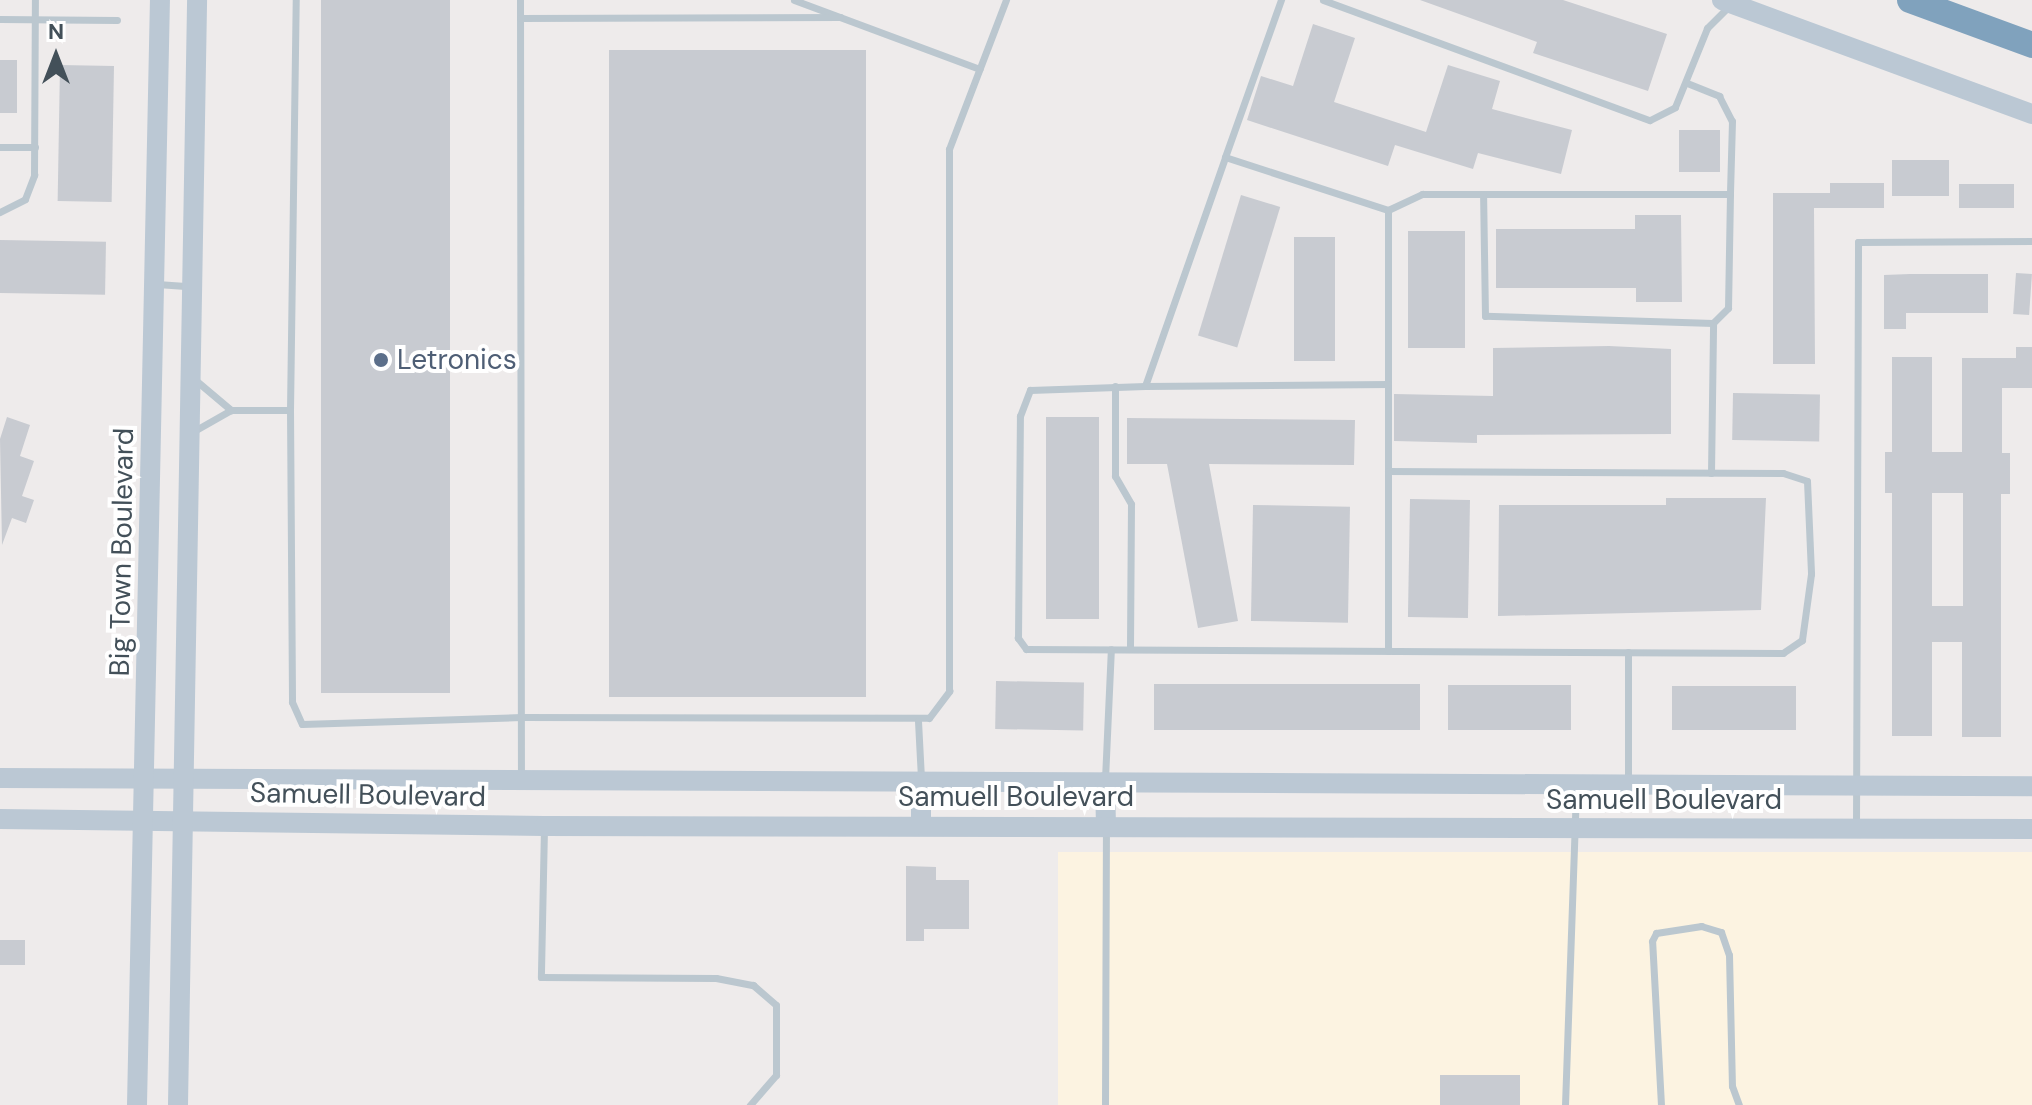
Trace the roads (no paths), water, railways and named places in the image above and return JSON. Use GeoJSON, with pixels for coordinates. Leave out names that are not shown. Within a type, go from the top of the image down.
{"type":"FeatureCollection","features":[{"type":"Feature","properties":{"kind":"highway"},"geometry":{"type":"LineString","coordinates":[[1910,0],[2032,45]]}},
{"type":"Feature","properties":{"kind":"main road","name":"Big Town Boulevard"},"geometry":{"type":"LineString","coordinates":[[137,1105],[160,0]]}},
{"type":"Feature","properties":{"kind":"main road"},"geometry":{"type":"LineString","coordinates":[[178,1105],[197,0]]}},
{"type":"Feature","properties":{"kind":"main road"},"geometry":{"type":"LineString","coordinates":[[1727,2],[2032,114]]}},
{"type":"Feature","properties":{"kind":"main road","name":"Samuell Boulevard"},"geometry":{"type":"LineString","coordinates":[[0,778],[2032,786]]}},
{"type":"Feature","properties":{"kind":"main road"},"geometry":{"type":"LineString","coordinates":[[921,782],[921,825]]}},
{"type":"Feature","properties":{"kind":"main road"},"geometry":{"type":"LineString","coordinates":[[1105,782],[1106,825]]}},
{"type":"Feature","properties":{"kind":"main road","name":"Samuell Boulevard"},"geometry":{"type":"LineString","coordinates":[[0,819],[544,826],[2032,829]]}},
{"type":"Feature","properties":{"kind":"lane"},"geometry":{"type":"LineString","coordinates":[[0,212],[18,206],[31,191],[35,147],[35,0]]}},
{"type":"Feature","properties":{"kind":"lane"},"geometry":{"type":"LineString","coordinates":[[296,0],[290,410],[292,702],[302,724],[521,717],[918,721],[938,711],[949,691],[949,149],[1006,0]]}},
{"type":"Feature","properties":{"kind":"lane"},"geometry":{"type":"LineString","coordinates":[[520,0],[521,780]]}},
{"type":"Feature","properties":{"kind":"lane"},"geometry":{"type":"LineString","coordinates":[[794,0],[980,69]]}},
{"type":"Feature","properties":{"kind":"lane"},"geometry":{"type":"LineString","coordinates":[[1145,386],[1281,0]]}},
{"type":"Feature","properties":{"kind":"lane"},"geometry":{"type":"LineString","coordinates":[[1323,0],[1650,120],[1675,107],[1707,28],[1727,2]]}},
{"type":"Feature","properties":{"kind":"lane"},"geometry":{"type":"LineString","coordinates":[[520,18],[840,17]]}},
{"type":"Feature","properties":{"kind":"lane"},"geometry":{"type":"LineString","coordinates":[[0,19],[117,20]]}},
{"type":"Feature","properties":{"kind":"lane"},"geometry":{"type":"LineString","coordinates":[[1687,83],[1719,96],[1732,121],[1728,308],[1713,323],[1711,473]]}},
{"type":"Feature","properties":{"kind":"lane"},"geometry":{"type":"LineString","coordinates":[[0,147],[35,147]]}},
{"type":"Feature","properties":{"kind":"lane"},"geometry":{"type":"LineString","coordinates":[[1225,157],[1388,210],[1422,194],[1730,194]]}},
{"type":"Feature","properties":{"kind":"lane"},"geometry":{"type":"LineString","coordinates":[[1483,194],[1485,316],[1713,323]]}},
{"type":"Feature","properties":{"kind":"lane"},"geometry":{"type":"LineString","coordinates":[[1388,210],[1388,651]]}},
{"type":"Feature","properties":{"kind":"lane"},"geometry":{"type":"LineString","coordinates":[[1856,829],[1853,784],[1858,242],[2032,241]]}},
{"type":"Feature","properties":{"kind":"lane"},"geometry":{"type":"LineString","coordinates":[[155,284],[191,286]]}},
{"type":"Feature","properties":{"kind":"lane"},"geometry":{"type":"LineString","coordinates":[[190,376],[231,410]]}},
{"type":"Feature","properties":{"kind":"lane"},"geometry":{"type":"LineString","coordinates":[[1388,384],[1115,386],[1030,390],[1020,416],[1018,638],[1026,649],[1783,653],[1802,640],[1811,574],[1807,481],[1783,473],[1388,471]]}},
{"type":"Feature","properties":{"kind":"lane"},"geometry":{"type":"LineString","coordinates":[[1115,386],[1115,476],[1131,504],[1130,649]]}},
{"type":"Feature","properties":{"kind":"lane"},"geometry":{"type":"LineString","coordinates":[[188,434],[231,410],[290,410]]}},
{"type":"Feature","properties":{"kind":"lane"},"geometry":{"type":"LineString","coordinates":[[1105,782],[1111,649]]}},
{"type":"Feature","properties":{"kind":"lane"},"geometry":{"type":"LineString","coordinates":[[1628,652],[1628,785]]}},
{"type":"Feature","properties":{"kind":"lane"},"geometry":{"type":"LineString","coordinates":[[918,721],[921,782]]}},
{"type":"Feature","properties":{"kind":"lane"},"geometry":{"type":"LineString","coordinates":[[1565,1105],[1576,785]]}},
{"type":"Feature","properties":{"kind":"lane"},"geometry":{"type":"LineString","coordinates":[[1105,1105],[1106,825]]}},
{"type":"Feature","properties":{"kind":"lane"},"geometry":{"type":"LineString","coordinates":[[544,826],[541,977],[716,978],[753,985],[776,1005],[776,1075],[750,1105]]}},
{"type":"Feature","properties":{"kind":"lane"},"geometry":{"type":"LineString","coordinates":[[1661,1105],[1652,941],[1656,933],[1701,926],[1721,932],[1729,955],[1732,1086],[1739,1105]]}},
{"type":"Feature","properties":{"kind":"place","name":"Letronics"},"geometry":{"type":"Point","coordinates":[381,360]}}]}
